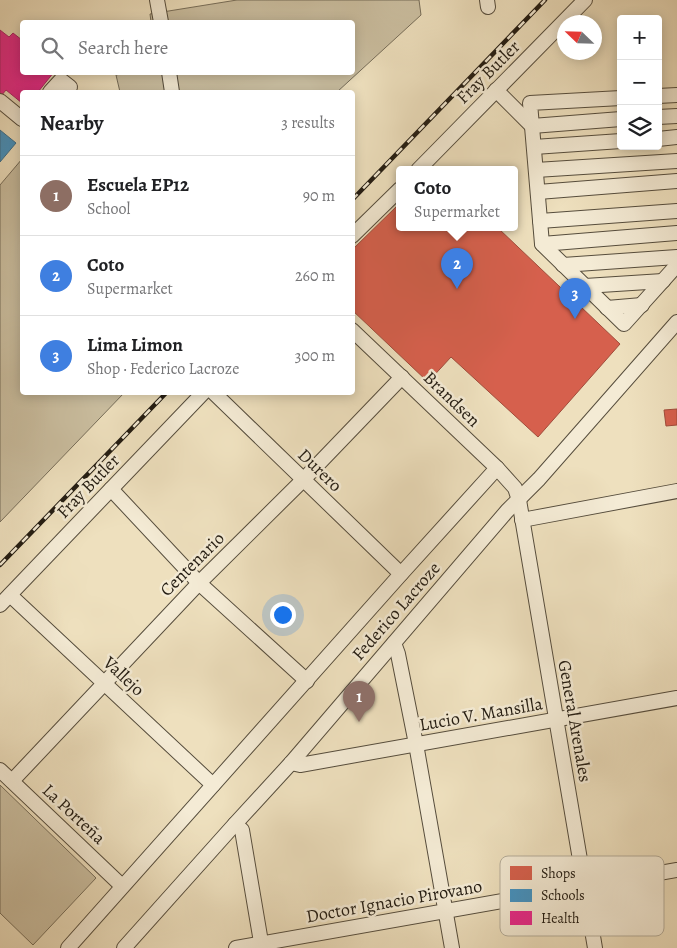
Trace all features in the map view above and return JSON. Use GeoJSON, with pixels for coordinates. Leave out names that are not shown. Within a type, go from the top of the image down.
{"type":"FeatureCollection","features":[{"type":"Feature","properties":{"kind":"street"},"geometry":{"type":"LineString","coordinates":[[157,0],[161,20]]}},
{"type":"Feature","properties":{"kind":"street","name":"Fray Butler"},"geometry":{"type":"LineString","coordinates":[[422,166],[585,0]]}},
{"type":"Feature","properties":{"kind":"street"},"geometry":{"type":"LineString","coordinates":[[169,75],[172,90]]}},
{"type":"Feature","properties":{"kind":"street"},"geometry":{"type":"LineString","coordinates":[[52,90],[61,80],[70,87],[67,90]]}},
{"type":"Feature","properties":{"kind":"street"},"geometry":{"type":"LineString","coordinates":[[496,90],[532,126],[617,119]]}},
{"type":"Feature","properties":{"kind":"street"},"geometry":{"type":"LineString","coordinates":[[662,96],[677,95]]}},
{"type":"Feature","properties":{"kind":"street"},"geometry":{"type":"LineString","coordinates":[[617,98],[530,103],[542,244],[624,324],[677,265]]}},
{"type":"Feature","properties":{"kind":"street"},"geometry":{"type":"LineString","coordinates":[[0,101],[20,117]]}},
{"type":"Feature","properties":{"kind":"street"},"geometry":{"type":"LineString","coordinates":[[662,117],[677,116]]}},
{"type":"Feature","properties":{"kind":"street"},"geometry":{"type":"LineString","coordinates":[[662,139],[677,137]]}},
{"type":"Feature","properties":{"kind":"street"},"geometry":{"type":"LineString","coordinates":[[534,147],[617,141]]}},
{"type":"Feature","properties":{"kind":"street"},"geometry":{"type":"LineString","coordinates":[[536,170],[677,161]]}},
{"type":"Feature","properties":{"kind":"street"},"geometry":{"type":"LineString","coordinates":[[538,192],[677,180]]}},
{"type":"Feature","properties":{"kind":"street"},"geometry":{"type":"LineString","coordinates":[[355,233],[396,193]]}},
{"type":"Feature","properties":{"kind":"street"},"geometry":{"type":"LineString","coordinates":[[540,221],[677,211]]}},
{"type":"Feature","properties":{"kind":"street"},"geometry":{"type":"LineString","coordinates":[[542,244],[677,233]]}},
{"type":"Feature","properties":{"kind":"street"},"geometry":{"type":"LineString","coordinates":[[563,265],[677,256]]}},
{"type":"Feature","properties":{"kind":"street"},"geometry":{"type":"LineString","coordinates":[[585,286],[663,280]]}},
{"type":"Feature","properties":{"kind":"street","name":"Federico Lacroze"},"geometry":{"type":"LineString","coordinates":[[124,948],[291,763],[507,511],[519,500],[677,322]]}},
{"type":"Feature","properties":{"kind":"street","name":"Brandsen"},"geometry":{"type":"LineString","coordinates":[[355,333],[497,468],[515,488],[519,500]]}},
{"type":"Feature","properties":{"kind":"street","name":"Centenario"},"geometry":{"type":"LineString","coordinates":[[12,782],[199,582],[303,480],[402,377]]}},
{"type":"Feature","properties":{"kind":"street","name":"Fray Butler"},"geometry":{"type":"LineString","coordinates":[[5,600],[201,395]]}},
{"type":"Feature","properties":{"kind":"street","name":"Durero"},"geometry":{"type":"LineString","coordinates":[[216,395],[401,574]]}},
{"type":"Feature","properties":{"kind":"street","name":"Federico Lacroze"},"geometry":{"type":"LineString","coordinates":[[68,948],[497,468]]}},
{"type":"Feature","properties":{"kind":"street"},"geometry":{"type":"LineString","coordinates":[[111,489],[199,582],[307,680]]}},
{"type":"Feature","properties":{"kind":"street"},"geometry":{"type":"LineString","coordinates":[[522,520],[677,491]]}},
{"type":"Feature","properties":{"kind":"street","name":"General Arenales"},"geometry":{"type":"LineString","coordinates":[[519,500],[579,856]]}},
{"type":"Feature","properties":{"kind":"street","name":"Vallejo"},"geometry":{"type":"LineString","coordinates":[[5,600],[104,683],[213,785]]}},
{"type":"Feature","properties":{"kind":"street"},"geometry":{"type":"LineString","coordinates":[[394,643],[398,654],[416,744],[452,948]]}},
{"type":"Feature","properties":{"kind":"street","name":"Lucio V. Mansilla"},"geometry":{"type":"LineString","coordinates":[[291,763],[300,765],[677,698]]}},
{"type":"Feature","properties":{"kind":"street","name":"La Porteña"},"geometry":{"type":"LineString","coordinates":[[0,770],[122,886]]}},
{"type":"Feature","properties":{"kind":"street"},"geometry":{"type":"LineString","coordinates":[[234,824],[242,830],[261,946]]}},
{"type":"Feature","properties":{"kind":"street","name":"Doctor Ignacio Pirovano"},"geometry":{"type":"LineString","coordinates":[[664,873],[677,870]]}},
{"type":"Feature","properties":{"kind":"street","name":"Doctor Ignacio Pirovano"},"geometry":{"type":"LineString","coordinates":[[236,948],[261,946],[500,903]]}},
{"type":"Feature","properties":{"kind":"shaded area"},"geometry":{"type":"Polygon","coordinates":[[[237,0],[419,0],[421,15],[339,90],[120,90],[116,75],[355,75],[355,20],[151,20],[150,14],[237,0]]]}},
{"type":"Feature","properties":{"kind":"shaded area"},"geometry":{"type":"Polygon","coordinates":[[[20,161],[20,395],[122,395],[0,522],[0,185],[20,161]]]}},
{"type":"Feature","properties":{"kind":"shaded area"},"geometry":{"type":"Polygon","coordinates":[[[0,785],[96,878],[33,945],[0,913],[0,785]]]}},
{"type":"Feature","properties":{"kind":"building: Shops"},"geometry":{"type":"Polygon","coordinates":[[[396,207],[396,231],[501,231],[620,344],[538,437],[451,357],[428,382],[355,313],[355,247],[396,207]]]}},
{"type":"Feature","properties":{"kind":"building: Shops"},"geometry":{"type":"Polygon","coordinates":[[[677,409],[677,425],[666,426],[664,410],[677,409]]]}},
{"type":"Feature","properties":{"kind":"building: Schools"},"geometry":{"type":"Polygon","coordinates":[[[0,130],[16,143],[0,162],[0,130]]]}},
{"type":"Feature","properties":{"kind":"building: Health"},"geometry":{"type":"Polygon","coordinates":[[[0,30],[9,37],[13,33],[20,38],[20,75],[52,75],[40,90],[20,90],[20,101],[6,90],[0,96],[0,30]]]}},
{"type":"Feature","properties":{"kind":"railway"},"geometry":{"type":"LineString","coordinates":[[355,197],[545,0]]}},
{"type":"Feature","properties":{"kind":"railway"},"geometry":{"type":"LineString","coordinates":[[0,565],[164,395]]}},
{"type":"Feature","properties":{"kind":"place","name":"Coto"},"geometry":{"type":"Point","coordinates":[457,289]}},
{"type":"Feature","properties":{"kind":"place","name":"Lima Limon"},"geometry":{"type":"Point","coordinates":[575,319]}},
{"type":"Feature","properties":{"kind":"place","name":"Escuela EP12"},"geometry":{"type":"Point","coordinates":[359,722]}}]}
